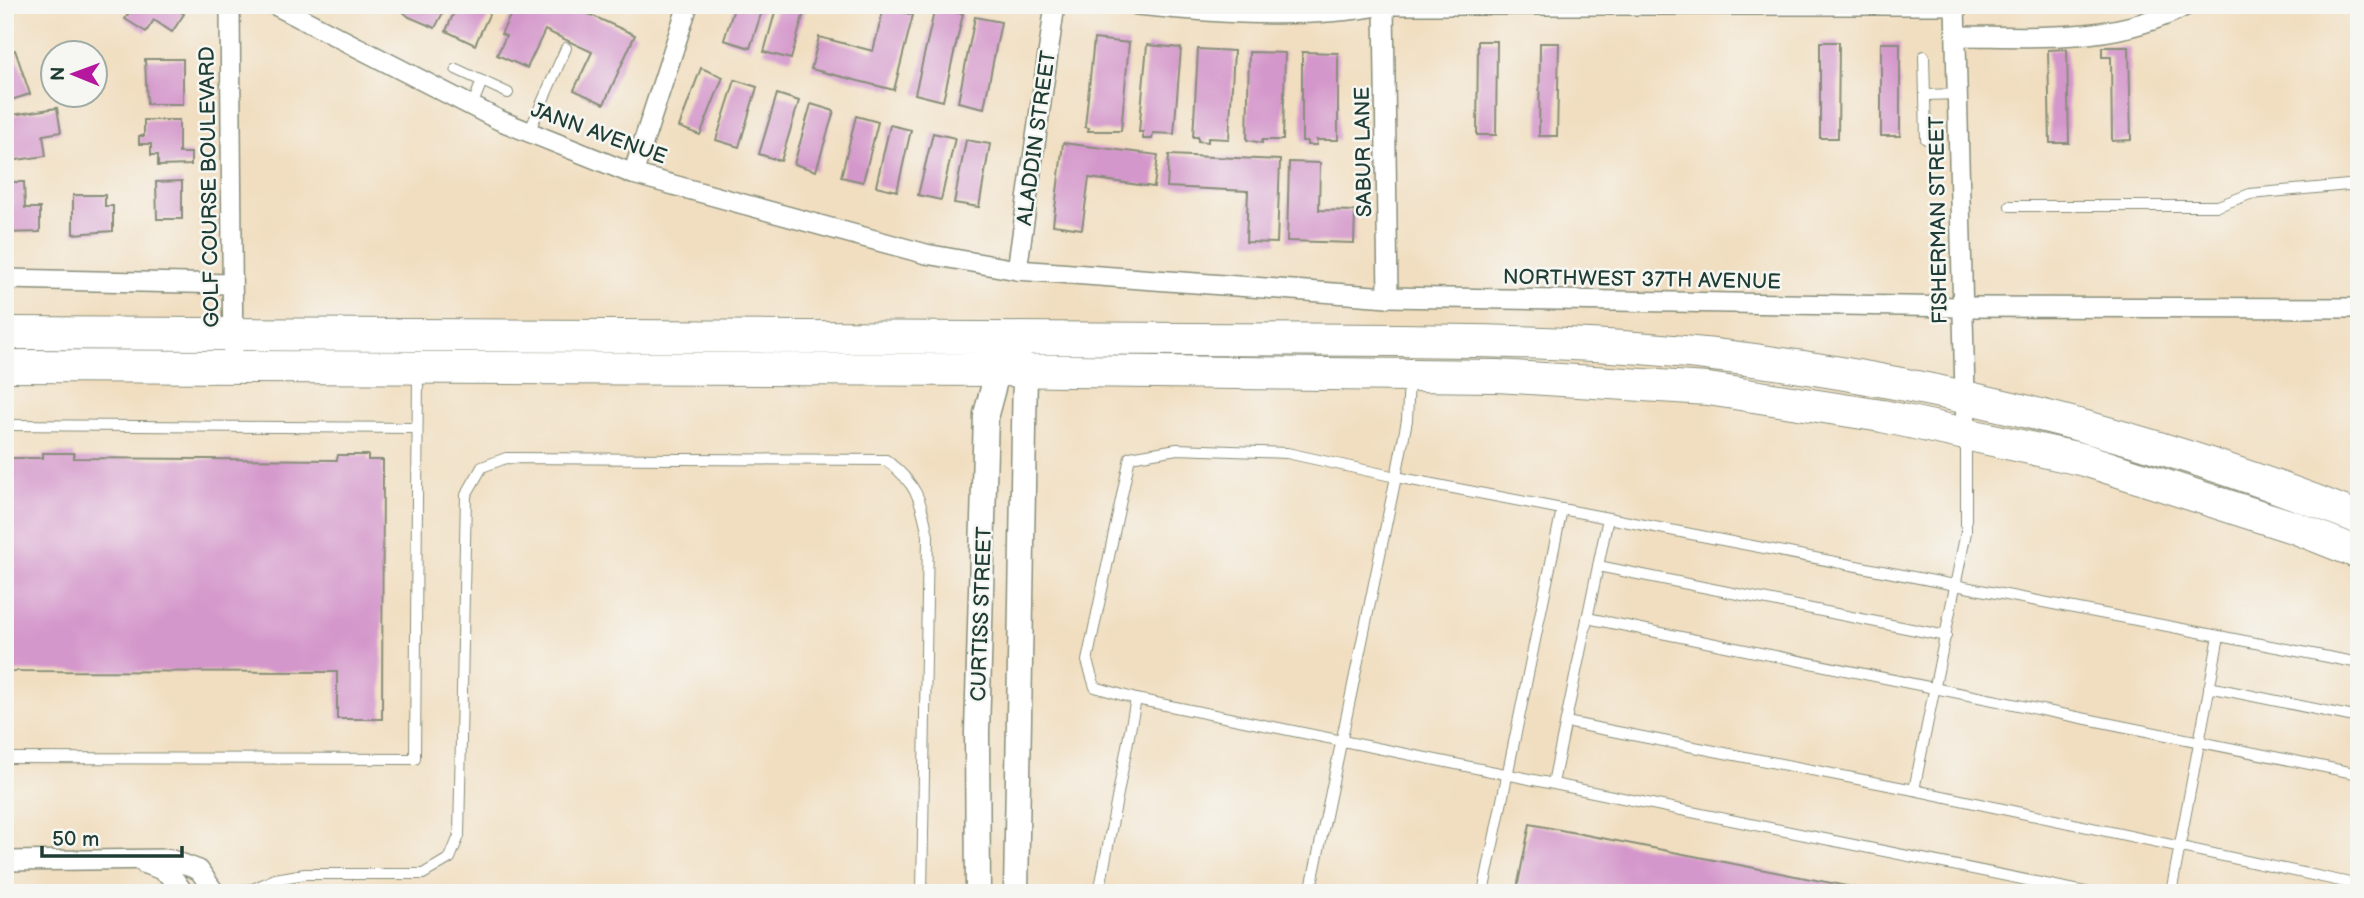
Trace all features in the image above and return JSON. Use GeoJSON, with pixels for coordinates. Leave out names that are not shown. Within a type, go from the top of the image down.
{"type":"FeatureCollection","features":[{"type":"Feature","properties":{"kind":"main road"},"geometry":{"type":"LineString","coordinates":[[5,333],[1512,342],[1616,346],[1828,370],[1965,397],[2156,447],[2286,489],[2359,518]]}},
{"type":"Feature","properties":{"kind":"main road"},"geometry":{"type":"LineString","coordinates":[[5,366],[1496,376],[1707,389],[1843,409],[2085,460],[2188,492],[2359,553]]}},
{"type":"Feature","properties":{"kind":"street","name":"GOLF COURSE BOULEVARD"},"geometry":{"type":"LineString","coordinates":[[230,5],[233,368]]}},
{"type":"Feature","properties":{"kind":"street","name":"JANN AVENUE"},"geometry":{"type":"LineString","coordinates":[[275,5],[472,106],[633,174],[926,254]]}},
{"type":"Feature","properties":{"kind":"street"},"geometry":{"type":"LineString","coordinates":[[633,174],[688,5]]}},
{"type":"Feature","properties":{"kind":"street","name":"ALADDIN STREET"},"geometry":{"type":"LineString","coordinates":[[1017,271],[1055,5]]}},
{"type":"Feature","properties":{"kind":"street"},"geometry":{"type":"LineString","coordinates":[[1137,5],[1203,11],[1344,13],[1384,5],[1945,5]]}},
{"type":"Feature","properties":{"kind":"street","name":"SABUR LANE"},"geometry":{"type":"LineString","coordinates":[[1384,5],[1388,297]]}},
{"type":"Feature","properties":{"kind":"street","name":"FISHERMAN STREET"},"geometry":{"type":"LineString","coordinates":[[1955,5],[1966,433]]}},
{"type":"Feature","properties":{"kind":"street"},"geometry":{"type":"LineString","coordinates":[[1956,36],[2101,35],[2161,19],[2187,5]]}},
{"type":"Feature","properties":{"kind":"street","name":"NORTHWEST 37TH AVENUE"},"geometry":{"type":"LineString","coordinates":[[926,254],[1017,271],[1388,297],[1962,307],[2359,308]]}},
{"type":"Feature","properties":{"kind":"street"},"geometry":{"type":"LineString","coordinates":[[5,279],[231,284]]}},
{"type":"Feature","properties":{"kind":"street","name":"CURTISS STREET"},"geometry":{"type":"LineString","coordinates":[[1009,338],[1016,893]]}},
{"type":"Feature","properties":{"kind":"street","name":"CURTISS STREET"},"geometry":{"type":"LineString","coordinates":[[978,893],[977,732],[986,427],[1011,371]]}},
{"type":"Feature","properties":{"kind":"street"},"geometry":{"type":"LineString","coordinates":[[5,861],[169,859],[199,870],[217,893]]}},
{"type":"Feature","properties":{"kind":"street"},"geometry":{"type":"LineString","coordinates":[[133,861],[160,869],[177,880],[183,893]]}},
{"type":"Feature","properties":{"kind":"lane"},"geometry":{"type":"LineString","coordinates":[[529,132],[566,48]]}},
{"type":"Feature","properties":{"kind":"lane"},"geometry":{"type":"LineString","coordinates":[[1924,56],[1926,139]]}},
{"type":"Feature","properties":{"kind":"lane"},"geometry":{"type":"LineString","coordinates":[[456,69],[508,93]]}},
{"type":"Feature","properties":{"kind":"lane"},"geometry":{"type":"LineString","coordinates":[[472,106],[482,81]]}},
{"type":"Feature","properties":{"kind":"lane"},"geometry":{"type":"LineString","coordinates":[[1925,95],[1958,94]]}},
{"type":"Feature","properties":{"kind":"lane"},"geometry":{"type":"LineString","coordinates":[[2010,206],[2218,206],[2250,194],[2359,184]]}},
{"type":"Feature","properties":{"kind":"lane"},"geometry":{"type":"LineString","coordinates":[[5,758],[415,759],[418,369]]}},
{"type":"Feature","properties":{"kind":"lane"},"geometry":{"type":"LineString","coordinates":[[1310,893],[1407,420],[1409,375]]}},
{"type":"Feature","properties":{"kind":"lane"},"geometry":{"type":"LineString","coordinates":[[5,425],[417,428]]}},
{"type":"Feature","properties":{"kind":"lane"},"geometry":{"type":"LineString","coordinates":[[1914,790],[1966,532],[1966,433]]}},
{"type":"Feature","properties":{"kind":"lane"},"geometry":{"type":"LineString","coordinates":[[2090,893],[1136,699],[1095,687],[1087,661],[1130,457],[1177,449],[1287,453],[1396,477],[1956,583],[2359,663]]}},
{"type":"Feature","properties":{"kind":"lane"},"geometry":{"type":"LineString","coordinates":[[217,893],[253,891],[275,879],[305,874],[423,874],[450,858],[458,836],[466,495],[482,467],[506,458],[886,460],[903,473],[920,494],[928,536],[922,893]]}},
{"type":"Feature","properties":{"kind":"lane"},"geometry":{"type":"LineString","coordinates":[[1483,893],[1562,509]]}},
{"type":"Feature","properties":{"kind":"lane"},"geometry":{"type":"LineString","coordinates":[[1553,783],[1608,518]]}},
{"type":"Feature","properties":{"kind":"lane"},"geometry":{"type":"LineString","coordinates":[[1598,566],[1946,636]]}},
{"type":"Feature","properties":{"kind":"lane"},"geometry":{"type":"LineString","coordinates":[[1587,618],[2359,774]]}},
{"type":"Feature","properties":{"kind":"lane"},"geometry":{"type":"LineString","coordinates":[[2171,893],[2219,635]]}},
{"type":"Feature","properties":{"kind":"lane"},"geometry":{"type":"LineString","coordinates":[[2209,687],[2359,718]]}},
{"type":"Feature","properties":{"kind":"lane"},"geometry":{"type":"LineString","coordinates":[[1099,893],[1136,699]]}},
{"type":"Feature","properties":{"kind":"lane"},"geometry":{"type":"LineString","coordinates":[[1566,722],[1914,790],[2179,849],[2359,885]]}},
{"type":"Feature","properties":{"kind":"building"},"geometry":{"type":"Polygon","coordinates":[[[134,5],[171,5],[184,14],[172,32],[154,20],[146,32],[125,19],[134,5]]]}},
{"type":"Feature","properties":{"kind":"building"},"geometry":{"type":"Polygon","coordinates":[[[403,5],[447,5],[435,28],[409,17],[401,10],[403,5]]]}},
{"type":"Feature","properties":{"kind":"building"},"geometry":{"type":"Polygon","coordinates":[[[457,5],[569,5],[635,35],[604,104],[574,90],[592,52],[545,30],[527,68],[497,55],[506,36],[501,34],[511,14],[493,6],[475,45],[446,31],[457,5]]]}},
{"type":"Feature","properties":{"kind":"building"},"geometry":{"type":"Polygon","coordinates":[[[735,5],[764,5],[750,48],[724,40],[735,5]]]}},
{"type":"Feature","properties":{"kind":"building"},"geometry":{"type":"Polygon","coordinates":[[[777,5],[806,5],[791,59],[764,52],[777,5]]]}},
{"type":"Feature","properties":{"kind":"building"},"geometry":{"type":"Polygon","coordinates":[[[884,7],[913,15],[894,90],[811,69],[819,37],[873,51],[884,7]]]}},
{"type":"Feature","properties":{"kind":"building"},"geometry":{"type":"Polygon","coordinates":[[[935,8],[963,14],[943,101],[915,94],[935,8]]]}},
{"type":"Feature","properties":{"kind":"building"},"geometry":{"type":"Polygon","coordinates":[[[975,17],[1001,22],[984,108],[958,102],[975,17]]]}},
{"type":"Feature","properties":{"kind":"building"},"geometry":{"type":"Polygon","coordinates":[[[1094,39],[1129,43],[1121,131],[1088,131],[1089,128],[1085,127],[1094,39]]]}},
{"type":"Feature","properties":{"kind":"building"},"geometry":{"type":"Polygon","coordinates":[[[1478,41],[1497,41],[1496,135],[1477,135],[1478,41]]]}},
{"type":"Feature","properties":{"kind":"building"},"geometry":{"type":"Polygon","coordinates":[[[1820,42],[1839,42],[1838,138],[1820,138],[1820,42]]]}},
{"type":"Feature","properties":{"kind":"building"},"geometry":{"type":"Polygon","coordinates":[[[1540,43],[1559,43],[1557,136],[1539,136],[1540,43]]]}},
{"type":"Feature","properties":{"kind":"building"},"geometry":{"type":"Polygon","coordinates":[[[1881,43],[1900,43],[1900,136],[1881,136],[1881,43]]]}},
{"type":"Feature","properties":{"kind":"building"},"geometry":{"type":"Polygon","coordinates":[[[1147,45],[1181,48],[1174,134],[1153,133],[1152,139],[1143,139],[1143,132],[1139,132],[1147,45]]]}},
{"type":"Feature","properties":{"kind":"building"},"geometry":{"type":"Polygon","coordinates":[[[2102,47],[2129,47],[2131,140],[2112,141],[2111,57],[2102,57],[2102,47]]]}},
{"type":"Feature","properties":{"kind":"building"},"geometry":{"type":"Polygon","coordinates":[[[1198,49],[1234,51],[1229,139],[1208,138],[1208,142],[1198,141],[1198,137],[1193,137],[1198,49]]]}},
{"type":"Feature","properties":{"kind":"building"},"geometry":{"type":"Polygon","coordinates":[[[2067,49],[2069,143],[2050,143],[2048,50],[2067,49]]]}},
{"type":"Feature","properties":{"kind":"building"},"geometry":{"type":"Polygon","coordinates":[[[15,50],[30,94],[5,102],[5,54],[15,50]]]}},
{"type":"Feature","properties":{"kind":"building"},"geometry":{"type":"Polygon","coordinates":[[[1249,52],[1285,53],[1283,140],[1262,140],[1262,143],[1247,140],[1249,52]]]}},
{"type":"Feature","properties":{"kind":"building"},"geometry":{"type":"Polygon","coordinates":[[[1302,52],[1338,53],[1338,140],[1316,140],[1317,145],[1307,145],[1307,141],[1302,141],[1302,52]]]}},
{"type":"Feature","properties":{"kind":"building"},"geometry":{"type":"Polygon","coordinates":[[[145,59],[183,59],[183,104],[147,104],[145,59]]]}},
{"type":"Feature","properties":{"kind":"building"},"geometry":{"type":"Polygon","coordinates":[[[701,68],[723,77],[700,135],[679,127],[701,68]]]}},
{"type":"Feature","properties":{"kind":"building"},"geometry":{"type":"Polygon","coordinates":[[[735,80],[757,87],[739,147],[716,140],[735,80]]]}},
{"type":"Feature","properties":{"kind":"building"},"geometry":{"type":"Polygon","coordinates":[[[777,94],[799,101],[781,161],[759,154],[777,94]]]}},
{"type":"Feature","properties":{"kind":"building"},"geometry":{"type":"Polygon","coordinates":[[[811,104],[834,111],[816,171],[794,164],[811,104]]]}},
{"type":"Feature","properties":{"kind":"building"},"geometry":{"type":"Polygon","coordinates":[[[57,108],[61,132],[43,135],[46,156],[9,161],[5,116],[57,108]]]}},
{"type":"Feature","properties":{"kind":"building"},"geometry":{"type":"Polygon","coordinates":[[[856,116],[878,122],[863,182],[841,177],[856,116]]]}},
{"type":"Feature","properties":{"kind":"building"},"geometry":{"type":"Polygon","coordinates":[[[144,120],[179,120],[179,153],[191,153],[191,165],[158,166],[158,155],[151,155],[151,144],[139,144],[139,136],[144,136],[144,120]]]}},
{"type":"Feature","properties":{"kind":"building"},"geometry":{"type":"Polygon","coordinates":[[[890,125],[911,130],[897,191],[876,186],[890,125]]]}},
{"type":"Feature","properties":{"kind":"building"},"geometry":{"type":"Polygon","coordinates":[[[933,133],[955,138],[941,200],[918,195],[933,133]]]}},
{"type":"Feature","properties":{"kind":"building"},"geometry":{"type":"Polygon","coordinates":[[[966,140],[990,144],[979,207],[954,203],[966,140]]]}},
{"type":"Feature","properties":{"kind":"building"},"geometry":{"type":"Polygon","coordinates":[[[1063,143],[1158,155],[1154,187],[1089,178],[1082,229],[1053,225],[1063,143]]]}},
{"type":"Feature","properties":{"kind":"building"},"geometry":{"type":"Polygon","coordinates":[[[1169,155],[1280,160],[1277,243],[1246,242],[1248,191],[1167,187],[1169,155]]]}},
{"type":"Feature","properties":{"kind":"building"},"geometry":{"type":"Polygon","coordinates":[[[1289,162],[1320,163],[1319,210],[1355,211],[1354,243],[1287,241],[1289,162]]]}},
{"type":"Feature","properties":{"kind":"building"},"geometry":{"type":"Polygon","coordinates":[[[182,181],[182,219],[157,219],[156,182],[182,181]]]}},
{"type":"Feature","properties":{"kind":"building"},"geometry":{"type":"Polygon","coordinates":[[[5,182],[24,182],[25,208],[40,208],[40,232],[5,233],[5,182]]]}},
{"type":"Feature","properties":{"kind":"building"},"geometry":{"type":"Polygon","coordinates":[[[73,195],[105,195],[105,206],[113,206],[113,231],[73,234],[73,195]]]}},
{"type":"Feature","properties":{"kind":"building"},"geometry":{"type":"Polygon","coordinates":[[[43,453],[74,453],[74,458],[337,460],[338,455],[368,455],[368,460],[383,460],[382,719],[337,719],[337,672],[5,671],[5,458],[43,458],[43,453]]]}},
{"type":"Feature","properties":{"kind":"building"},"geometry":{"type":"Polygon","coordinates":[[[1530,824],[1872,891],[1872,893],[1516,893],[1530,824]]]}}]}
